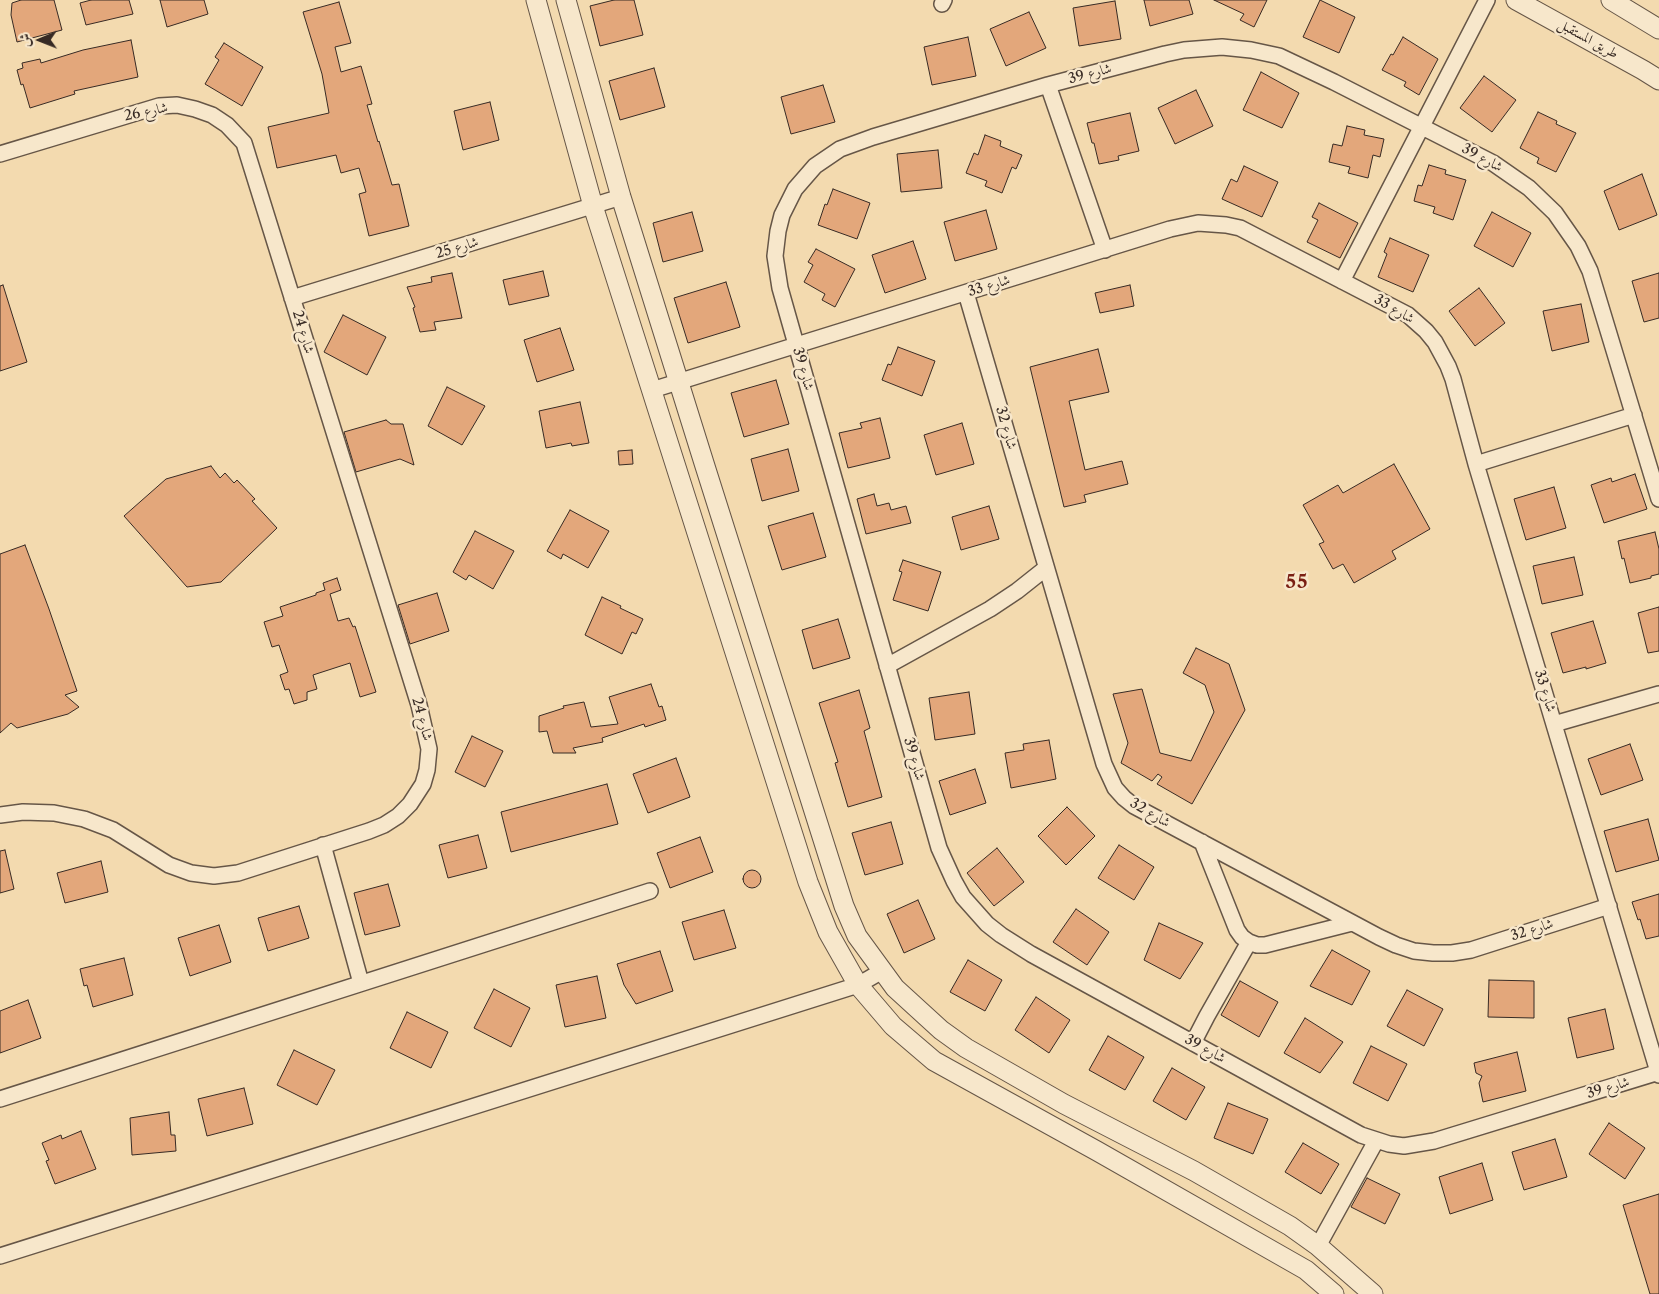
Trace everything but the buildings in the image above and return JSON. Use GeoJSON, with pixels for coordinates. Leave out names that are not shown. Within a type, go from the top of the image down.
{"type":"FeatureCollection","features":[{"type":"Feature","properties":{"kind":"street"},"geometry":{"type":"LineString","coordinates":[[536,0],[593,206],[808,882],[828,932],[858,985],[893,1026],[934,1061],[1306,1270],[1334,1294]]}},
{"type":"Feature","properties":{"kind":"street"},"geometry":{"type":"LineString","coordinates":[[566,0],[621,197],[844,906],[858,936],[895,988],[941,1030],[972,1052],[1064,1104],[1194,1171],[1282,1221],[1318,1246],[1373,1294]]}},
{"type":"Feature","properties":{"kind":"street"},"geometry":{"type":"LineString","coordinates":[[1342,281],[1487,0]]}},
{"type":"Feature","properties":{"kind":"street","name":"طريق المستقبل"},"geometry":{"type":"LineString","coordinates":[[1516,0],[1659,80]]}},
{"type":"Feature","properties":{"kind":"street"},"geometry":{"type":"LineString","coordinates":[[1611,0],[1659,29]]}},
{"type":"Feature","properties":{"kind":"street","name":"شارع 39"},"geometry":{"type":"LineString","coordinates":[[1659,499],[1590,271],[1578,246],[1547,204],[1510,173],[1421,126],[1279,56],[1222,47],[1165,54],[1048,85],[853,144],[826,157],[804,177],[782,215],[776,243],[777,272],[796,346],[939,848],[954,882],[975,911],[991,927],[1012,942],[1193,1043],[1361,1135],[1376,1141],[1404,1146],[1434,1141],[1659,1073]]}},
{"type":"Feature","properties":{"kind":"street"},"geometry":{"type":"LineString","coordinates":[[1048,85],[1105,250]]}},
{"type":"Feature","properties":{"kind":"street","name":"شارع 26"},"geometry":{"type":"LineString","coordinates":[[0,154],[159,106],[177,105],[195,108],[212,115],[227,125],[244,143],[292,298]]}},
{"type":"Feature","properties":{"kind":"street","name":"شارع 25"},"geometry":{"type":"LineString","coordinates":[[292,298],[621,197]]}},
{"type":"Feature","properties":{"kind":"street","name":"شارع 33"},"geometry":{"type":"LineString","coordinates":[[652,390],[1198,223],[1240,228],[1408,315],[1435,342],[1453,378],[1476,464],[1659,1073]]}},
{"type":"Feature","properties":{"kind":"street","name":"شارع 32"},"geometry":{"type":"LineString","coordinates":[[966,293],[1108,776],[1119,793],[1134,806],[1352,923],[1396,945],[1414,951],[1452,953],[1471,950],[1609,906]]}},
{"type":"Feature","properties":{"kind":"street","name":"شارع 24"},"geometry":{"type":"LineString","coordinates":[[0,816],[23,812],[54,812],[84,819],[113,830],[169,865],[191,873],[214,876],[238,873],[384,825],[398,816],[410,804],[423,784],[427,770],[429,749],[419,705],[292,298]]}},
{"type":"Feature","properties":{"kind":"street"},"geometry":{"type":"LineString","coordinates":[[1476,464],[1634,416]]}},
{"type":"Feature","properties":{"kind":"street"},"geometry":{"type":"LineString","coordinates":[[887,666],[990,609],[1046,568]]}},
{"type":"Feature","properties":{"kind":"street"},"geometry":{"type":"LineString","coordinates":[[1554,724],[1659,694]]}},
{"type":"Feature","properties":{"kind":"street"},"geometry":{"type":"LineString","coordinates":[[1202,842],[1237,930],[1249,942],[1265,945],[1352,923]]}},
{"type":"Feature","properties":{"kind":"street"},"geometry":{"type":"LineString","coordinates":[[323,845],[361,983]]}},
{"type":"Feature","properties":{"kind":"street"},"geometry":{"type":"LineString","coordinates":[[0,1099],[650,891]]}},
{"type":"Feature","properties":{"kind":"street"},"geometry":{"type":"LineString","coordinates":[[1193,1043],[1249,942]]}},
{"type":"Feature","properties":{"kind":"street"},"geometry":{"type":"LineString","coordinates":[[0,1256],[858,985],[882,971]]}},
{"type":"Feature","properties":{"kind":"street"},"geometry":{"type":"LineString","coordinates":[[1318,1246],[1376,1141]]}},
{"type":"Feature","properties":{"kind":"district","name":"55"},"geometry":{"type":"Point","coordinates":[1297,583]}}]}
